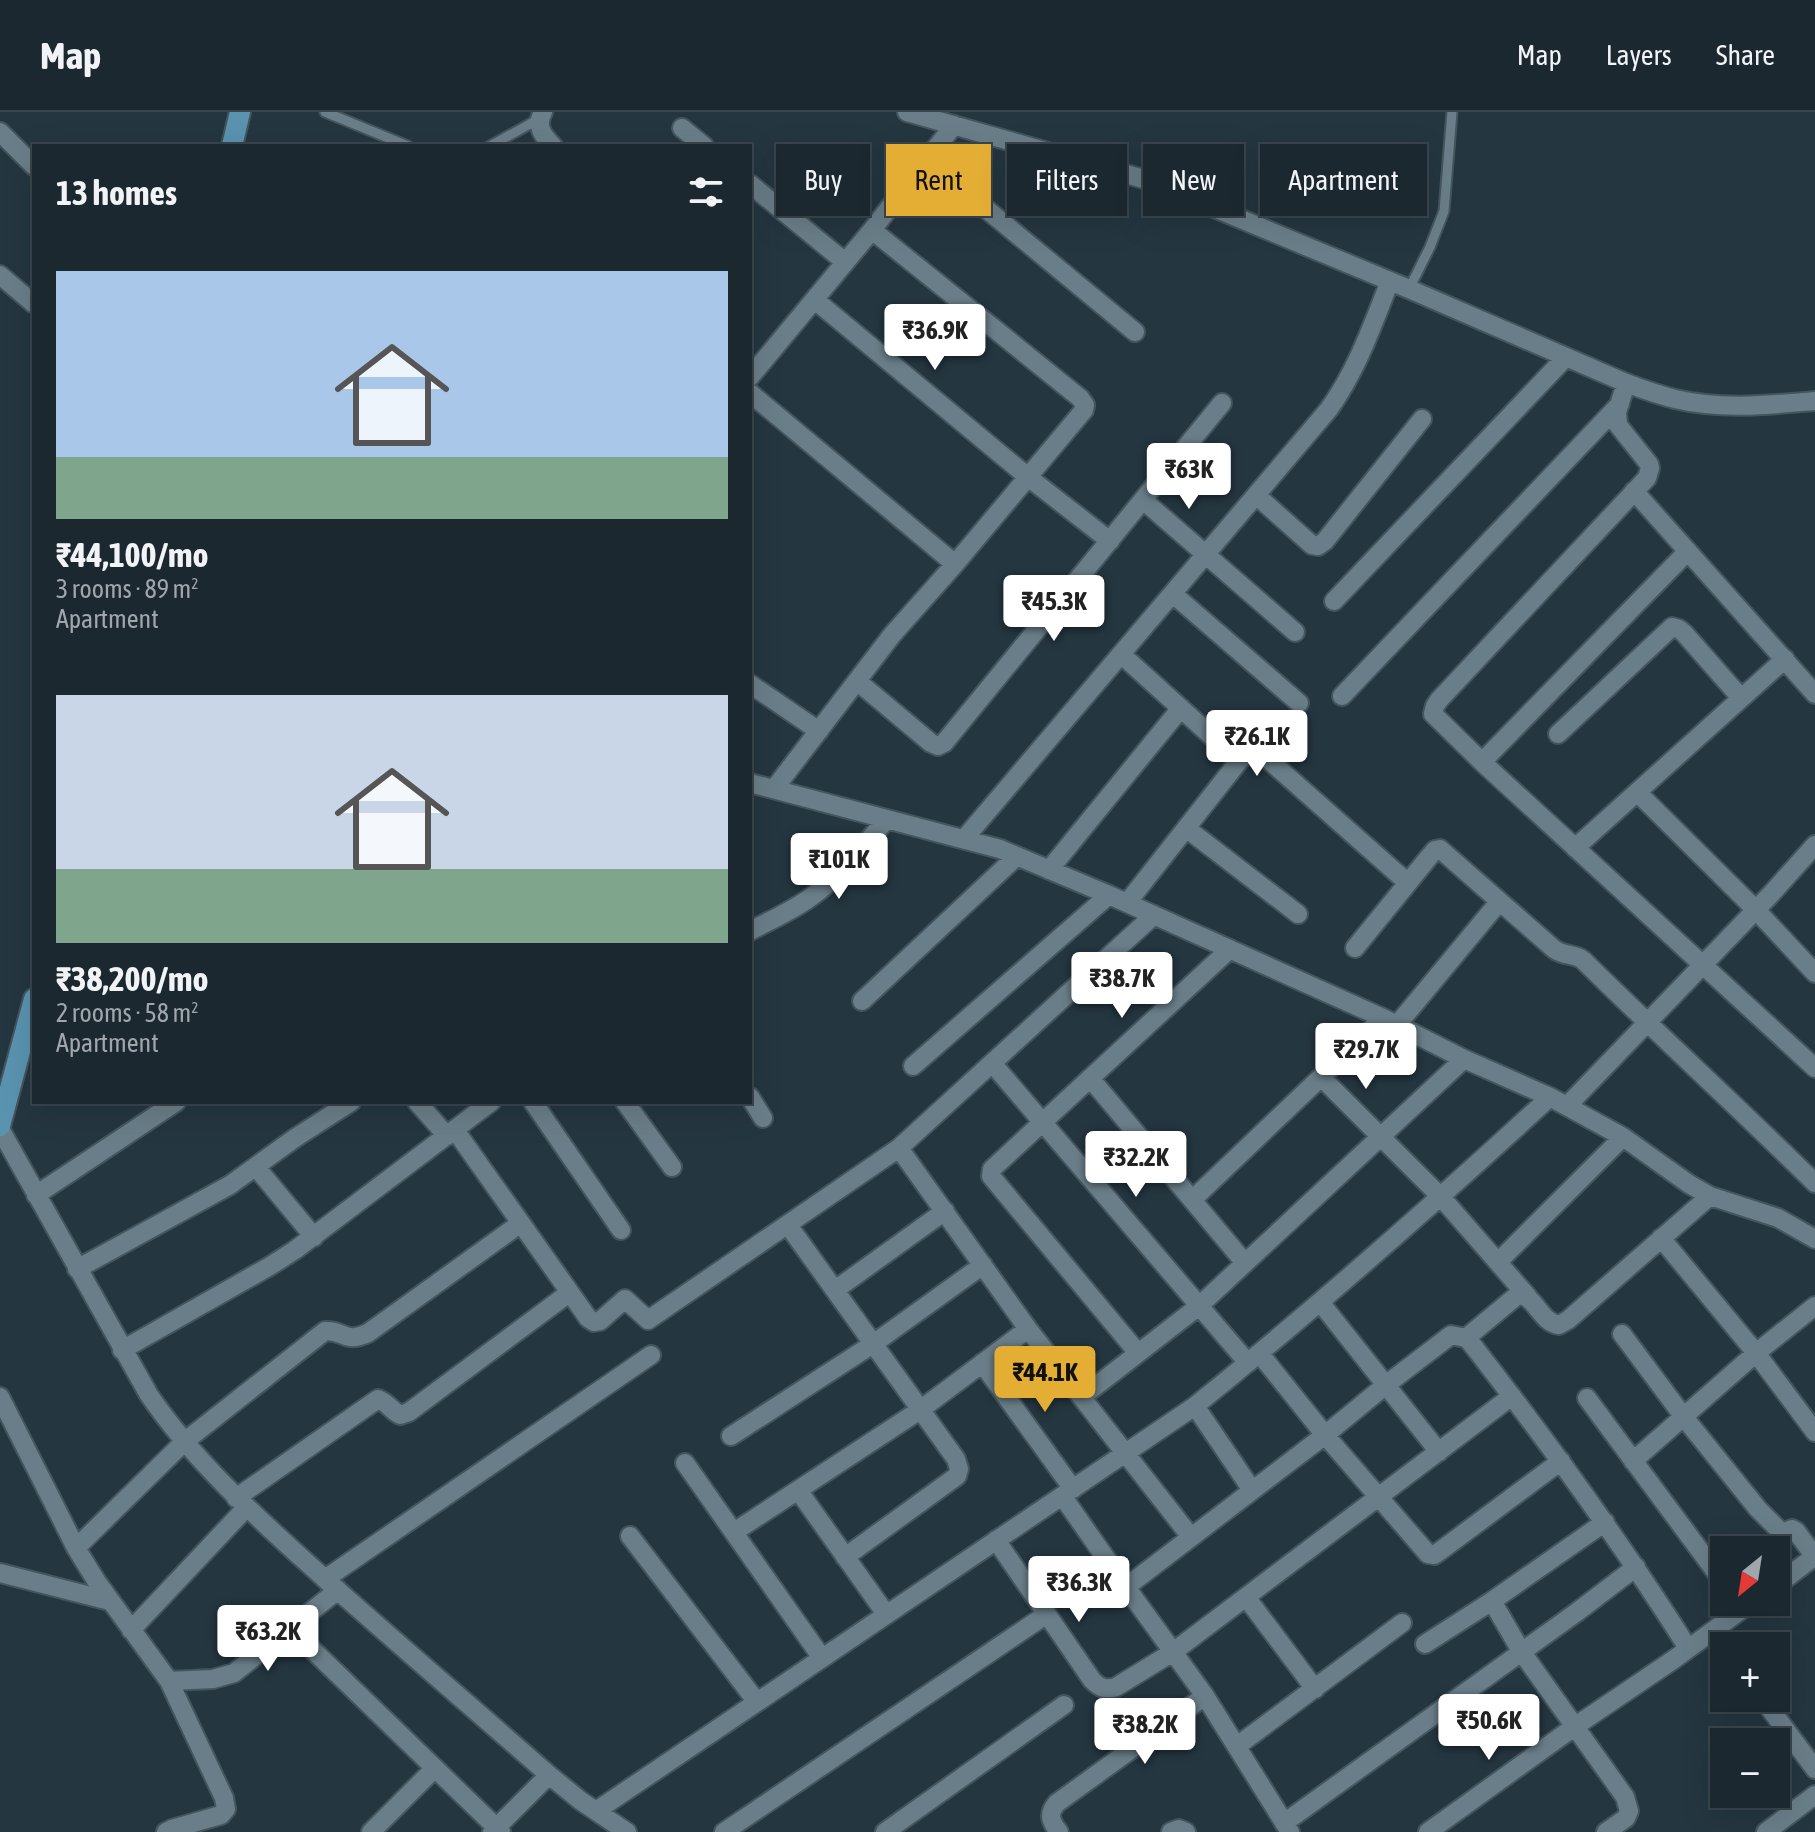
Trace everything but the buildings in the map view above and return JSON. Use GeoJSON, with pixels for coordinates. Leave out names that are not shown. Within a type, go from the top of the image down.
{"type":"FeatureCollection","features":[{"type":"Feature","properties":{"kind":"main road"},"geometry":{"type":"LineString","coordinates":[[232,144],[240,112]]}},
{"type":"Feature","properties":{"kind":"main road"},"geometry":{"type":"LineString","coordinates":[[0,1128],[32,1007]]}},
{"type":"Feature","properties":{"kind":"street"},"geometry":{"type":"LineString","coordinates":[[907,112],[1147,180],[1626,383],[1676,399],[1733,406],[1815,401]]}},
{"type":"Feature","properties":{"kind":"street"},"geometry":{"type":"LineString","coordinates":[[541,116],[540,129],[551,144]]}},
{"type":"Feature","properties":{"kind":"street"},"geometry":{"type":"LineString","coordinates":[[939,144],[954,125]]}},
{"type":"Feature","properties":{"kind":"street"},"geometry":{"type":"LineString","coordinates":[[682,128],[702,144]]}},
{"type":"Feature","properties":{"kind":"street"},"geometry":{"type":"LineString","coordinates":[[0,132],[32,164]]}},
{"type":"Feature","properties":{"kind":"street"},"geometry":{"type":"LineString","coordinates":[[752,186],[845,262]]}},
{"type":"Feature","properties":{"kind":"street"},"geometry":{"type":"LineString","coordinates":[[752,375],[886,212]]}},
{"type":"Feature","properties":{"kind":"street"},"geometry":{"type":"LineString","coordinates":[[991,213],[1135,332]]}},
{"type":"Feature","properties":{"kind":"street"},"geometry":{"type":"LineString","coordinates":[[774,789],[908,616],[1080,416],[1085,405],[872,230]]}},
{"type":"Feature","properties":{"kind":"street"},"geometry":{"type":"LineString","coordinates":[[0,275],[32,302]]}},
{"type":"Feature","properties":{"kind":"street"},"geometry":{"type":"LineString","coordinates":[[964,839],[1329,409],[1349,381],[1390,281]]}},
{"type":"Feature","properties":{"kind":"street"},"geometry":{"type":"LineString","coordinates":[[815,300],[1110,541]]}},
{"type":"Feature","properties":{"kind":"street"},"geometry":{"type":"LineString","coordinates":[[1334,601],[1566,357]]}},
{"type":"Feature","properties":{"kind":"street"},"geometry":{"type":"LineString","coordinates":[[1626,383],[1618,425],[1649,464],[1647,478],[1435,706],[1433,714],[1815,1068]]}},
{"type":"Feature","properties":{"kind":"street"},"geometry":{"type":"LineString","coordinates":[[752,395],[955,564]]}},
{"type":"Feature","properties":{"kind":"street"},"geometry":{"type":"LineString","coordinates":[[857,681],[931,743],[938,746],[944,743],[1222,403]]}},
{"type":"Feature","properties":{"kind":"street"},"geometry":{"type":"LineString","coordinates":[[1342,696],[1620,404]]}},
{"type":"Feature","properties":{"kind":"street"},"geometry":{"type":"LineString","coordinates":[[1257,496],[1312,545],[1318,546],[1422,419]]}},
{"type":"Feature","properties":{"kind":"street"},"geometry":{"type":"LineString","coordinates":[[1634,491],[1815,694]]}},
{"type":"Feature","properties":{"kind":"street"},"geometry":{"type":"LineString","coordinates":[[1143,500],[1295,632]]}},
{"type":"Feature","properties":{"kind":"street"},"geometry":{"type":"LineString","coordinates":[[1482,762],[1687,552]]}},
{"type":"Feature","properties":{"kind":"street"},"geometry":{"type":"LineString","coordinates":[[1173,594],[1299,703]]}},
{"type":"Feature","properties":{"kind":"street"},"geometry":{"type":"LineString","coordinates":[[1558,734],[1672,627],[1684,633],[1741,698]]}},
{"type":"Feature","properties":{"kind":"street"},"geometry":{"type":"LineString","coordinates":[[1122,655],[1239,761]]}},
{"type":"Feature","properties":{"kind":"street"},"geometry":{"type":"LineString","coordinates":[[1575,848],[1785,659]]}},
{"type":"Feature","properties":{"kind":"street"},"geometry":{"type":"LineString","coordinates":[[752,685],[819,731]]}},
{"type":"Feature","properties":{"kind":"street"},"geometry":{"type":"LineString","coordinates":[[1049,870],[1181,708]]}},
{"type":"Feature","properties":{"kind":"street"},"geometry":{"type":"LineString","coordinates":[[913,1066],[1118,899],[1186,828],[1239,761],[1254,749],[1408,883]]}},
{"type":"Feature","properties":{"kind":"street"},"geometry":{"type":"LineString","coordinates":[[752,784],[1000,849],[1118,899],[1390,1021],[1558,1102],[1623,1137],[1710,1196],[1778,1218],[1815,1239]]}},
{"type":"Feature","properties":{"kind":"street"},"geometry":{"type":"LineString","coordinates":[[1637,792],[1815,973]]}},
{"type":"Feature","properties":{"kind":"street"},"geometry":{"type":"LineString","coordinates":[[752,930],[813,896],[832,880],[887,819]]}},
{"type":"Feature","properties":{"kind":"street"},"geometry":{"type":"LineString","coordinates":[[1186,828],[1298,914]]}},
{"type":"Feature","properties":{"kind":"street"},"geometry":{"type":"LineString","coordinates":[[1355,948],[1435,850],[1440,849],[1554,949],[1564,956],[1579,957],[1815,1183]]}},
{"type":"Feature","properties":{"kind":"street"},"geometry":{"type":"LineString","coordinates":[[596,1811],[1195,1406],[1558,1102],[1647,1023],[1814,850]]}},
{"type":"Feature","properties":{"kind":"street"},"geometry":{"type":"LineString","coordinates":[[862,1001],[1017,856]]}},
{"type":"Feature","properties":{"kind":"street"},"geometry":{"type":"LineString","coordinates":[[1192,1200],[1321,1077],[1390,1021],[1499,902]]}},
{"type":"Feature","properties":{"kind":"street"},"geometry":{"type":"LineString","coordinates":[[419,1104],[451,1133],[521,1223],[582,1312],[594,1322],[600,1321],[625,1299],[648,1320],[899,1148],[1154,915]]}},
{"type":"Feature","properties":{"kind":"street"},"geometry":{"type":"LineString","coordinates":[[1138,1353],[991,1176],[992,1169],[1230,949]]}},
{"type":"Feature","properties":{"kind":"street"},"geometry":{"type":"LineString","coordinates":[[1083,1396],[1199,1306],[1464,1059]]}},
{"type":"Feature","properties":{"kind":"street"},"geometry":{"type":"LineString","coordinates":[[992,1063],[1199,1306],[1254,1358],[1428,1554],[1434,1555],[1561,1461]]}},
{"type":"Feature","properties":{"kind":"street"},"geometry":{"type":"LineString","coordinates":[[1321,1077],[1441,1197],[1551,1323],[1559,1325],[1568,1320],[1710,1196]]}},
{"type":"Feature","properties":{"kind":"street"},"geometry":{"type":"LineString","coordinates":[[1090,1078],[1245,1263]]}},
{"type":"Feature","properties":{"kind":"street"},"geometry":{"type":"LineString","coordinates":[[752,1100],[763,1118]]}},
{"type":"Feature","properties":{"kind":"street"},"geometry":{"type":"LineString","coordinates":[[36,1195],[173,1104]]}},
{"type":"Feature","properties":{"kind":"street"},"geometry":{"type":"LineString","coordinates":[[77,1269],[198,1204],[348,1104]]}},
{"type":"Feature","properties":{"kind":"street"},"geometry":{"type":"LineString","coordinates":[[122,1350],[270,1266],[314,1237],[488,1104]]}},
{"type":"Feature","properties":{"kind":"street"},"geometry":{"type":"LineString","coordinates":[[534,1104],[621,1230]]}},
{"type":"Feature","properties":{"kind":"street"},"geometry":{"type":"LineString","coordinates":[[626,1104],[672,1167]]}},
{"type":"Feature","properties":{"kind":"street"},"geometry":{"type":"LineString","coordinates":[[0,1128],[122,1350],[149,1395],[184,1442],[241,1503],[549,1775],[619,1830]]}},
{"type":"Feature","properties":{"kind":"street"},"geometry":{"type":"LineString","coordinates":[[1498,1262],[1623,1137]]}},
{"type":"Feature","properties":{"kind":"street"},"geometry":{"type":"LineString","coordinates":[[899,1148],[1028,1329],[1191,1537]]}},
{"type":"Feature","properties":{"kind":"street"},"geometry":{"type":"LineString","coordinates":[[256,1167],[314,1237]]}},
{"type":"Feature","properties":{"kind":"street"},"geometry":{"type":"LineString","coordinates":[[835,1290],[945,1211]]}},
{"type":"Feature","properties":{"kind":"street"},"geometry":{"type":"LineString","coordinates":[[76,1548],[184,1442],[325,1331],[349,1338],[368,1333],[521,1223]]}},
{"type":"Feature","properties":{"kind":"street"},"geometry":{"type":"LineString","coordinates":[[788,1225],[956,1459],[959,1469],[957,1476],[845,1557]]}},
{"type":"Feature","properties":{"kind":"street"},"geometry":{"type":"LineString","coordinates":[[1661,1238],[1756,1353],[1815,1432]]}},
{"type":"Feature","properties":{"kind":"street"},"geometry":{"type":"LineString","coordinates":[[731,1436],[873,1344],[983,1265]]}},
{"type":"Feature","properties":{"kind":"street"},"geometry":{"type":"LineString","coordinates":[[131,1630],[241,1503],[378,1399],[400,1415],[409,1412],[569,1293]]}},
{"type":"Feature","properties":{"kind":"street"},"geometry":{"type":"LineString","coordinates":[[1466,1338],[1514,1298],[1521,1294],[1528,1297]]}},
{"type":"Feature","properties":{"kind":"street"},"geometry":{"type":"LineString","coordinates":[[1320,1302],[1439,1452]]}},
{"type":"Feature","properties":{"kind":"street"},"geometry":{"type":"LineString","coordinates":[[1633,1461],[1756,1353],[1815,1306]]}},
{"type":"Feature","properties":{"kind":"street"},"geometry":{"type":"LineString","coordinates":[[734,1532],[920,1410],[1028,1329]]}},
{"type":"Feature","properties":{"kind":"street"},"geometry":{"type":"LineString","coordinates":[[1622,1334],[1683,1416],[1772,1524],[1782,1531],[1796,1531],[1815,1556],[1790,1575]]}},
{"type":"Feature","properties":{"kind":"street"},"geometry":{"type":"LineString","coordinates":[[1126,1587],[1451,1335],[1466,1338],[1512,1396],[1605,1522],[1688,1648]]}},
{"type":"Feature","properties":{"kind":"street"},"geometry":{"type":"LineString","coordinates":[[169,1681],[213,1679],[234,1673],[290,1628],[332,1584],[651,1355]]}},
{"type":"Feature","properties":{"kind":"street"},"geometry":{"type":"LineString","coordinates":[[982,1363],[1126,1587],[1205,1696],[1287,1828],[1636,1567]]}},
{"type":"Feature","properties":{"kind":"street"},"geometry":{"type":"LineString","coordinates":[[996,1540],[1092,1680],[1106,1690],[1173,1652],[1512,1396]]}},
{"type":"Feature","properties":{"kind":"street"},"geometry":{"type":"LineString","coordinates":[[0,1397],[76,1548],[110,1601],[169,1681],[224,1798],[226,1809],[221,1815],[166,1832]]}},
{"type":"Feature","properties":{"kind":"street"},"geometry":{"type":"LineString","coordinates":[[1587,1398],[1710,1564]]}},
{"type":"Feature","properties":{"kind":"street"},"geometry":{"type":"LineString","coordinates":[[1195,1406],[1252,1490]]}},
{"type":"Feature","properties":{"kind":"street"},"geometry":{"type":"LineString","coordinates":[[685,1463],[822,1658]]}},
{"type":"Feature","properties":{"kind":"street"},"geometry":{"type":"LineString","coordinates":[[798,1490],[886,1614]]}},
{"type":"Feature","properties":{"kind":"street"},"geometry":{"type":"LineString","coordinates":[[1425,1644],[1605,1522]]}},
{"type":"Feature","properties":{"kind":"street"},"geometry":{"type":"LineString","coordinates":[[630,1536],[757,1702]]}},
{"type":"Feature","properties":{"kind":"street"},"geometry":{"type":"LineString","coordinates":[[0,1573],[110,1601]]}},
{"type":"Feature","properties":{"kind":"street"},"geometry":{"type":"LineString","coordinates":[[1246,1597],[1315,1689]]}},
{"type":"Feature","properties":{"kind":"street"},"geometry":{"type":"LineString","coordinates":[[1492,1601],[1521,1651],[1625,1797],[1629,1811],[1626,1818],[1606,1832]]}},
{"type":"Feature","properties":{"kind":"street"},"geometry":{"type":"LineString","coordinates":[[724,1832],[1047,1614]]}},
{"type":"Feature","properties":{"kind":"street"},"geometry":{"type":"LineString","coordinates":[[1712,1632],[1731,1616]]}},
{"type":"Feature","properties":{"kind":"street"},"geometry":{"type":"LineString","coordinates":[[1237,1746],[1402,1623]]}},
{"type":"Feature","properties":{"kind":"street"},"geometry":{"type":"LineString","coordinates":[[290,1628],[497,1831],[549,1775]]}},
{"type":"Feature","properties":{"kind":"street"},"geometry":{"type":"LineString","coordinates":[[1428,1832],[1710,1633]]}},
{"type":"Feature","properties":{"kind":"street"},"geometry":{"type":"LineString","coordinates":[[1059,1832],[1050,1817],[1051,1809],[1057,1803],[1205,1696]]}},
{"type":"Feature","properties":{"kind":"street"},"geometry":{"type":"LineString","coordinates":[[885,1832],[1064,1705]]}},
{"type":"Feature","properties":{"kind":"street"},"geometry":{"type":"LineString","coordinates":[[1772,1712],[1815,1769]]}},
{"type":"Feature","properties":{"kind":"street"},"geometry":{"type":"LineString","coordinates":[[371,1832],[435,1768]]}},
{"type":"Feature","properties":{"kind":"street"},"geometry":{"type":"LineString","coordinates":[[1766,1832],[1815,1795]]}},
{"type":"Feature","properties":{"kind":"street"},"geometry":{"type":"LineString","coordinates":[[1171,1832],[1179,1829],[1186,1832]]}},
{"type":"Feature","properties":{"kind":"lane"},"geometry":{"type":"LineString","coordinates":[[325,112],[403,144]]}},
{"type":"Feature","properties":{"kind":"lane"},"geometry":{"type":"LineString","coordinates":[[1409,289],[1444,211],[1452,112]]}},
{"type":"Feature","properties":{"kind":"lane"},"geometry":{"type":"LineString","coordinates":[[493,144],[541,116]]}}]}
